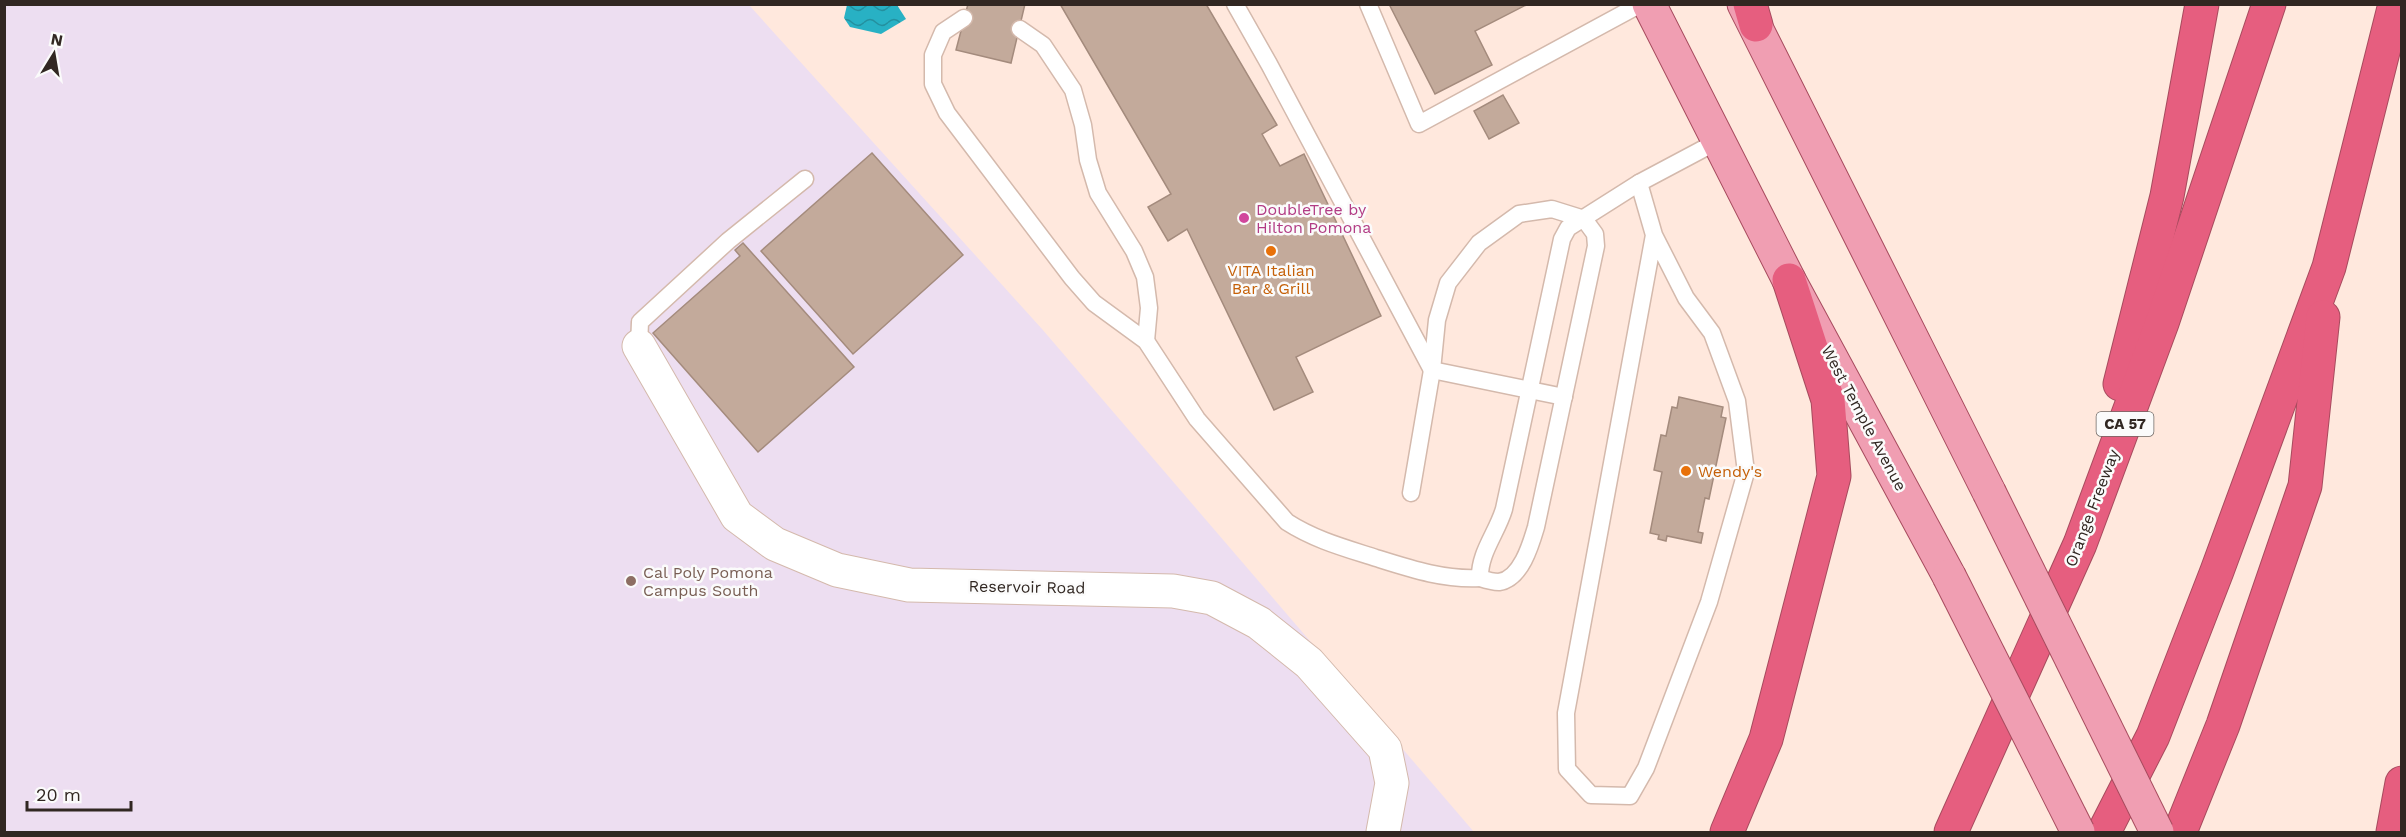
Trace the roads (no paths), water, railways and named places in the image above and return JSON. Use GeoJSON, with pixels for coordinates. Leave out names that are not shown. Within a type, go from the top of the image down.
{"type":"FeatureCollection","features":[{"type":"Feature","properties":{"kind":"highway"},"geometry":{"type":"LineString","coordinates":[[2080,544],[2167,196],[2202,4]]}},
{"type":"Feature","properties":{"kind":"highway","name":"Orange Freeway"},"geometry":{"type":"LineString","coordinates":[[1951,832],[2080,544],[2162,323],[2269,4]]}},
{"type":"Feature","properties":{"kind":"highway"},"geometry":{"type":"LineString","coordinates":[[2104,832],[2153,736],[2217,571],[2329,267],[2395,4]]}},
{"type":"Feature","properties":{"kind":"highway"},"geometry":{"type":"LineString","coordinates":[[2180,832],[2223,725],[2305,486],[2329,267]]}},
{"type":"Feature","properties":{"kind":"highway"},"geometry":{"type":"LineString","coordinates":[[1727,832],[1766,739],[1834,476],[1828,400],[1789,280]]}},
{"type":"Feature","properties":{"kind":"highway"},"geometry":{"type":"LineString","coordinates":[[2393,832],[2402,783]]}},
{"type":"Feature","properties":{"kind":"main road","name":"West Temple Avenue"},"geometry":{"type":"LineString","coordinates":[[1648,4],[1789,280],[1949,576],[2078,832]]}},
{"type":"Feature","properties":{"kind":"main road"},"geometry":{"type":"LineString","coordinates":[[1750,11],[2157,832]]}},
{"type":"Feature","properties":{"kind":"street","name":"Reservoir Road"},"geometry":{"type":"LineString","coordinates":[[639,346],[737,516],[775,544],[837,570],[909,585],[1173,591],[1212,598],[1259,622],[1309,663],[1385,749],[1392,783],[1383,832]]}},
{"type":"Feature","properties":{"kind":"lane"},"geometry":{"type":"LineString","coordinates":[[1235,4],[1269,63],[1432,370]]}},
{"type":"Feature","properties":{"kind":"lane"},"geometry":{"type":"LineString","coordinates":[[1368,4],[1419,124],[1641,4]]}},
{"type":"Feature","properties":{"kind":"lane"},"geometry":{"type":"LineString","coordinates":[[964,18],[943,32],[933,55],[933,84],[947,113],[1094,303],[1146,341],[1197,419],[1287,522],[1306,534],[1329,543],[1411,569],[1460,579],[1480,578],[1502,582],[1514,573],[1532,543],[1596,246],[1595,234],[1584,219],[1552,209],[1520,214],[1479,243],[1448,283],[1437,320],[1432,370],[1411,493]]}},
{"type":"Feature","properties":{"kind":"lane"},"geometry":{"type":"LineString","coordinates":[[1020,28],[1043,45],[1072,90],[1083,125],[1088,160],[1098,193],[1134,250],[1145,277],[1149,308],[1146,341]]}},
{"type":"Feature","properties":{"kind":"lane"},"geometry":{"type":"LineString","coordinates":[[1480,578],[1483,556],[1499,527],[1504,509],[1562,239],[1568,228],[1611,200],[1718,141]]}},
{"type":"Feature","properties":{"kind":"lane"},"geometry":{"type":"LineString","coordinates":[[639,346],[640,322],[728,241],[805,180]]}},
{"type":"Feature","properties":{"kind":"lane"},"geometry":{"type":"LineString","coordinates":[[1639,183],[1654,235],[1686,298],[1712,333],[1737,401],[1746,472],[1708,602],[1646,768],[1630,796],[1591,795],[1567,769],[1566,713],[1654,235]]}},
{"type":"Feature","properties":{"kind":"lane"},"geometry":{"type":"LineString","coordinates":[[1432,370],[1564,398]]}},
{"type":"Feature","properties":{"kind":"water"},"geometry":{"type":"Polygon","coordinates":[[[847,5],[897,5],[906,19],[881,34],[850,27],[844,18],[847,5]]]}},
{"type":"Feature","properties":{"kind":"place","name":"DoubleTree by Hilton Pomona"},"geometry":{"type":"Point","coordinates":[1244,218]}},
{"type":"Feature","properties":{"kind":"place","name":"VITA Italian Bar & Grill"},"geometry":{"type":"Point","coordinates":[1271,251]}},
{"type":"Feature","properties":{"kind":"place","name":"Wendy's"},"geometry":{"type":"Point","coordinates":[1686,471]}},
{"type":"Feature","properties":{"kind":"place","name":"Cal Poly Pomona Campus South"},"geometry":{"type":"Point","coordinates":[631,581]}}]}
